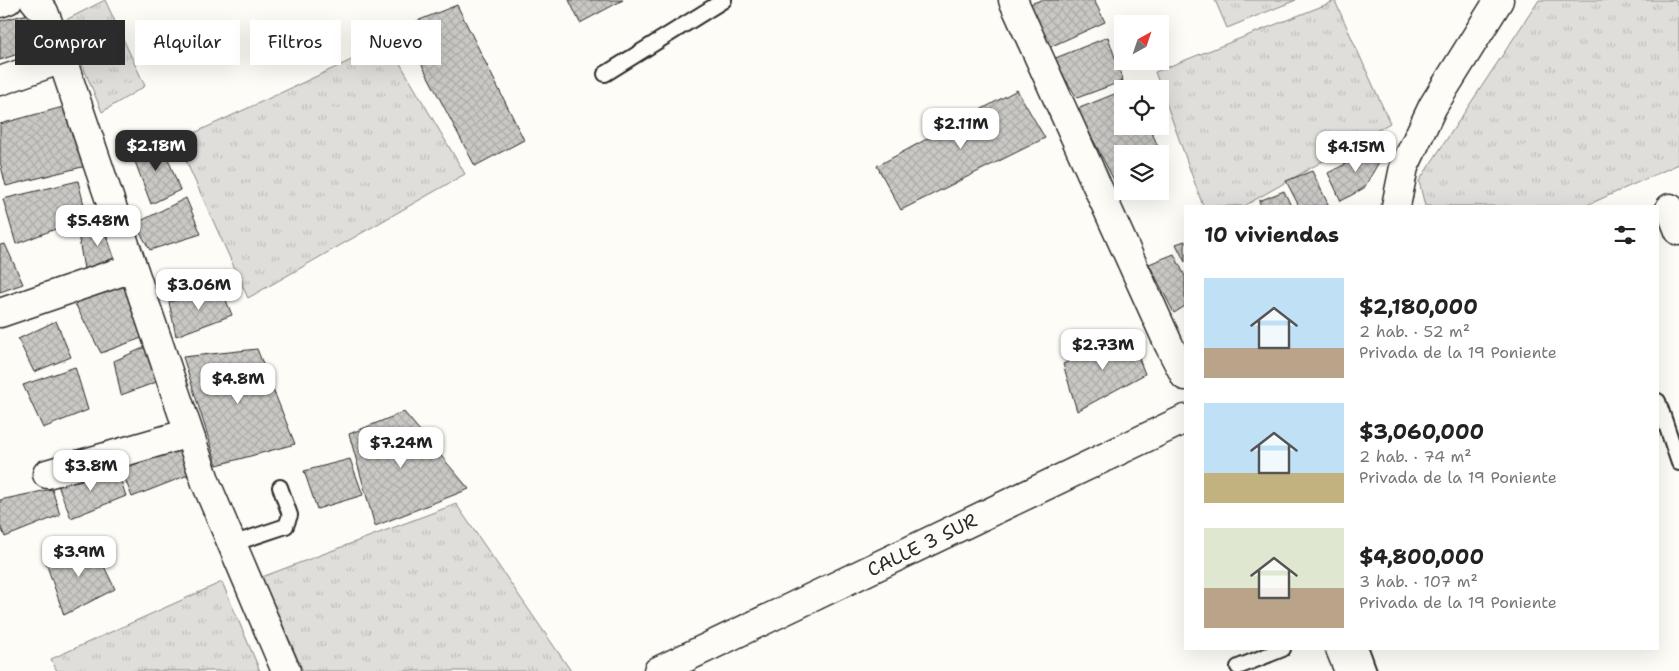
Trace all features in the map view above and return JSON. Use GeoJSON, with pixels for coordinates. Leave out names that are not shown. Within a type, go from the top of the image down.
{"type":"FeatureCollection","features":[{"type":"Feature","properties":{"kind":"street"},"geometry":{"type":"LineString","coordinates":[[0,3],[8,0]]}},
{"type":"Feature","properties":{"kind":"street"},"geometry":{"type":"LineString","coordinates":[[1013,0],[1177,338],[1184,371]]}},
{"type":"Feature","properties":{"kind":"street"},"geometry":{"type":"LineString","coordinates":[[1396,205],[1404,167],[1433,106],[1500,0]]}},
{"type":"Feature","properties":{"kind":"street"},"geometry":{"type":"LineString","coordinates":[[39,6],[45,20]]}},
{"type":"Feature","properties":{"kind":"street"},"geometry":{"type":"LineString","coordinates":[[0,81],[45,65]]}},
{"type":"Feature","properties":{"kind":"street"},"geometry":{"type":"LineString","coordinates":[[64,65],[206,483],[286,671]]}},
{"type":"Feature","properties":{"kind":"street"},"geometry":{"type":"LineString","coordinates":[[0,313],[132,268]]}},
{"type":"Feature","properties":{"kind":"street","name":"CALLE 3 SUR"},"geometry":{"type":"LineString","coordinates":[[658,671],[1184,419]]}},
{"type":"Feature","properties":{"kind":"street"},"geometry":{"type":"LineString","coordinates":[[47,474],[189,433]]}},
{"type":"Feature","properties":{"kind":"street"},"geometry":{"type":"LineString","coordinates":[[1340,650],[1349,671]]}},
{"type":"Feature","properties":{"kind":"lane"},"geometry":{"type":"LineString","coordinates":[[605,74],[724,0]]}},
{"type":"Feature","properties":{"kind":"lane"},"geometry":{"type":"LineString","coordinates":[[1659,404],[1679,463]]}},
{"type":"Feature","properties":{"kind":"lane"},"geometry":{"type":"LineString","coordinates":[[232,544],[286,526],[290,515],[280,487]]}},
{"type":"Feature","properties":{"kind":"lane"},"geometry":{"type":"LineString","coordinates":[[1238,667],[1280,650]]}},
{"type":"Feature","properties":{"kind":"lane"},"geometry":{"type":"LineString","coordinates":[[1361,650],[1369,671]]}},
{"type":"Feature","properties":{"kind":"green space"},"geometry":{"type":"Polygon","coordinates":[[[105,0],[114,20],[66,20],[105,0]]]}},
{"type":"Feature","properties":{"kind":"green space"},"geometry":{"type":"Polygon","coordinates":[[[1215,0],[1296,0],[1227,28],[1215,0]]]}},
{"type":"Feature","properties":{"kind":"green space"},"geometry":{"type":"Polygon","coordinates":[[[1539,0],[1676,0],[1679,6],[1679,164],[1587,205],[1425,205],[1419,181],[1539,0]]]}},
{"type":"Feature","properties":{"kind":"green space"},"geometry":{"type":"Polygon","coordinates":[[[1335,1],[1390,123],[1246,205],[1203,205],[1169,111],[1169,80],[1158,80],[1155,72],[1169,70],[1169,66],[1335,1]]]}},
{"type":"Feature","properties":{"kind":"green space"},"geometry":{"type":"Polygon","coordinates":[[[125,43],[145,86],[102,112],[82,65],[125,65],[125,43]]]}},
{"type":"Feature","properties":{"kind":"green space"},"geometry":{"type":"Polygon","coordinates":[[[351,60],[351,65],[401,65],[465,174],[248,298],[177,141],[351,60]]]}},
{"type":"Feature","properties":{"kind":"green space"},"geometry":{"type":"Polygon","coordinates":[[[456,504],[571,671],[303,671],[262,577],[456,504]]]}},
{"type":"Feature","properties":{"kind":"green space"},"geometry":{"type":"Polygon","coordinates":[[[222,582],[260,671],[57,671],[51,659],[222,582]]]}},
{"type":"Feature","properties":{"kind":"building"},"geometry":{"type":"Polygon","coordinates":[[[569,0],[623,0],[580,23],[569,0]]]}},
{"type":"Feature","properties":{"kind":"building"},"geometry":{"type":"Polygon","coordinates":[[[1041,0],[1094,0],[1105,22],[1050,47],[1030,4],[1041,0]]]}},
{"type":"Feature","properties":{"kind":"building"},"geometry":{"type":"Polygon","coordinates":[[[457,5],[524,140],[475,166],[422,65],[441,65],[441,20],[420,20],[457,5]]]}},
{"type":"Feature","properties":{"kind":"building"},"geometry":{"type":"Polygon","coordinates":[[[28,14],[30,20],[15,20],[15,55],[0,60],[0,21],[28,14]]]}},
{"type":"Feature","properties":{"kind":"building"},"geometry":{"type":"Polygon","coordinates":[[[1108,37],[1114,55],[1114,70],[1119,70],[1123,80],[1114,80],[1114,84],[1077,98],[1053,59],[1108,37]]]}},
{"type":"Feature","properties":{"kind":"building"},"geometry":{"type":"Polygon","coordinates":[[[1017,90],[1045,138],[901,210],[877,166],[1017,90]]]}},
{"type":"Feature","properties":{"kind":"building"},"geometry":{"type":"Polygon","coordinates":[[[1114,94],[1114,135],[1153,135],[1157,145],[1114,145],[1114,180],[1077,109],[1114,94]]]}},
{"type":"Feature","properties":{"kind":"building"},"geometry":{"type":"Polygon","coordinates":[[[63,107],[86,166],[6,186],[0,162],[0,124],[63,107]]]}},
{"type":"Feature","properties":{"kind":"building"},"geometry":{"type":"Polygon","coordinates":[[[1391,141],[1364,188],[1341,201],[1328,173],[1391,141]]]}},
{"type":"Feature","properties":{"kind":"building"},"geometry":{"type":"Polygon","coordinates":[[[162,143],[180,190],[151,204],[131,151],[162,143]]]}},
{"type":"Feature","properties":{"kind":"building"},"geometry":{"type":"Polygon","coordinates":[[[1312,171],[1329,205],[1298,205],[1286,181],[1312,171]]]}},
{"type":"Feature","properties":{"kind":"building"},"geometry":{"type":"Polygon","coordinates":[[[78,181],[87,217],[16,244],[3,199],[78,181]]]}},
{"type":"Feature","properties":{"kind":"building"},"geometry":{"type":"Polygon","coordinates":[[[1284,191],[1291,205],[1261,205],[1259,201],[1284,191]]]}},
{"type":"Feature","properties":{"kind":"building"},"geometry":{"type":"Polygon","coordinates":[[[186,198],[201,234],[150,250],[135,224],[186,198]]]}},
{"type":"Feature","properties":{"kind":"building"},"geometry":{"type":"Polygon","coordinates":[[[107,223],[120,259],[84,269],[78,234],[107,223]]]}},
{"type":"Feature","properties":{"kind":"building"},"geometry":{"type":"Polygon","coordinates":[[[1184,241],[1184,260],[1176,244],[1184,241]]]}},
{"type":"Feature","properties":{"kind":"building"},"geometry":{"type":"Polygon","coordinates":[[[5,244],[23,284],[0,292],[0,245],[5,244]]]}},
{"type":"Feature","properties":{"kind":"building"},"geometry":{"type":"Polygon","coordinates":[[[1174,254],[1184,274],[1184,307],[1174,313],[1149,264],[1174,254]]]}},
{"type":"Feature","properties":{"kind":"building"},"geometry":{"type":"Polygon","coordinates":[[[127,285],[147,336],[101,353],[72,298],[127,285]]]}},
{"type":"Feature","properties":{"kind":"building"},"geometry":{"type":"Polygon","coordinates":[[[221,288],[232,315],[176,336],[169,302],[221,288]]]}},
{"type":"Feature","properties":{"kind":"building"},"geometry":{"type":"Polygon","coordinates":[[[56,321],[71,357],[34,372],[18,339],[56,321]]]}},
{"type":"Feature","properties":{"kind":"building"},"geometry":{"type":"Polygon","coordinates":[[[1129,333],[1145,374],[1077,411],[1063,364],[1129,333]]]}},
{"type":"Feature","properties":{"kind":"building"},"geometry":{"type":"Polygon","coordinates":[[[150,345],[162,380],[121,395],[114,361],[150,345]]]}},
{"type":"Feature","properties":{"kind":"building"},"geometry":{"type":"Polygon","coordinates":[[[257,349],[295,444],[217,465],[183,357],[257,349]]]}},
{"type":"Feature","properties":{"kind":"building"},"geometry":{"type":"Polygon","coordinates":[[[75,367],[88,410],[43,428],[23,385],[75,367]]]}},
{"type":"Feature","properties":{"kind":"building"},"geometry":{"type":"Polygon","coordinates":[[[404,412],[469,489],[375,526],[349,434],[404,412]]]}},
{"type":"Feature","properties":{"kind":"building"},"geometry":{"type":"Polygon","coordinates":[[[179,449],[188,475],[132,497],[119,463],[179,449]]]}},
{"type":"Feature","properties":{"kind":"building"},"geometry":{"type":"Polygon","coordinates":[[[350,459],[363,495],[317,509],[304,471],[350,459]]]}},
{"type":"Feature","properties":{"kind":"building"},"geometry":{"type":"Polygon","coordinates":[[[117,469],[126,496],[71,518],[57,483],[117,469]]]}},
{"type":"Feature","properties":{"kind":"building"},"geometry":{"type":"Polygon","coordinates":[[[52,489],[60,515],[5,537],[0,525],[0,500],[52,489]]]}},
{"type":"Feature","properties":{"kind":"building"},"geometry":{"type":"Polygon","coordinates":[[[93,544],[115,589],[64,615],[46,563],[93,544]]]}}]}
